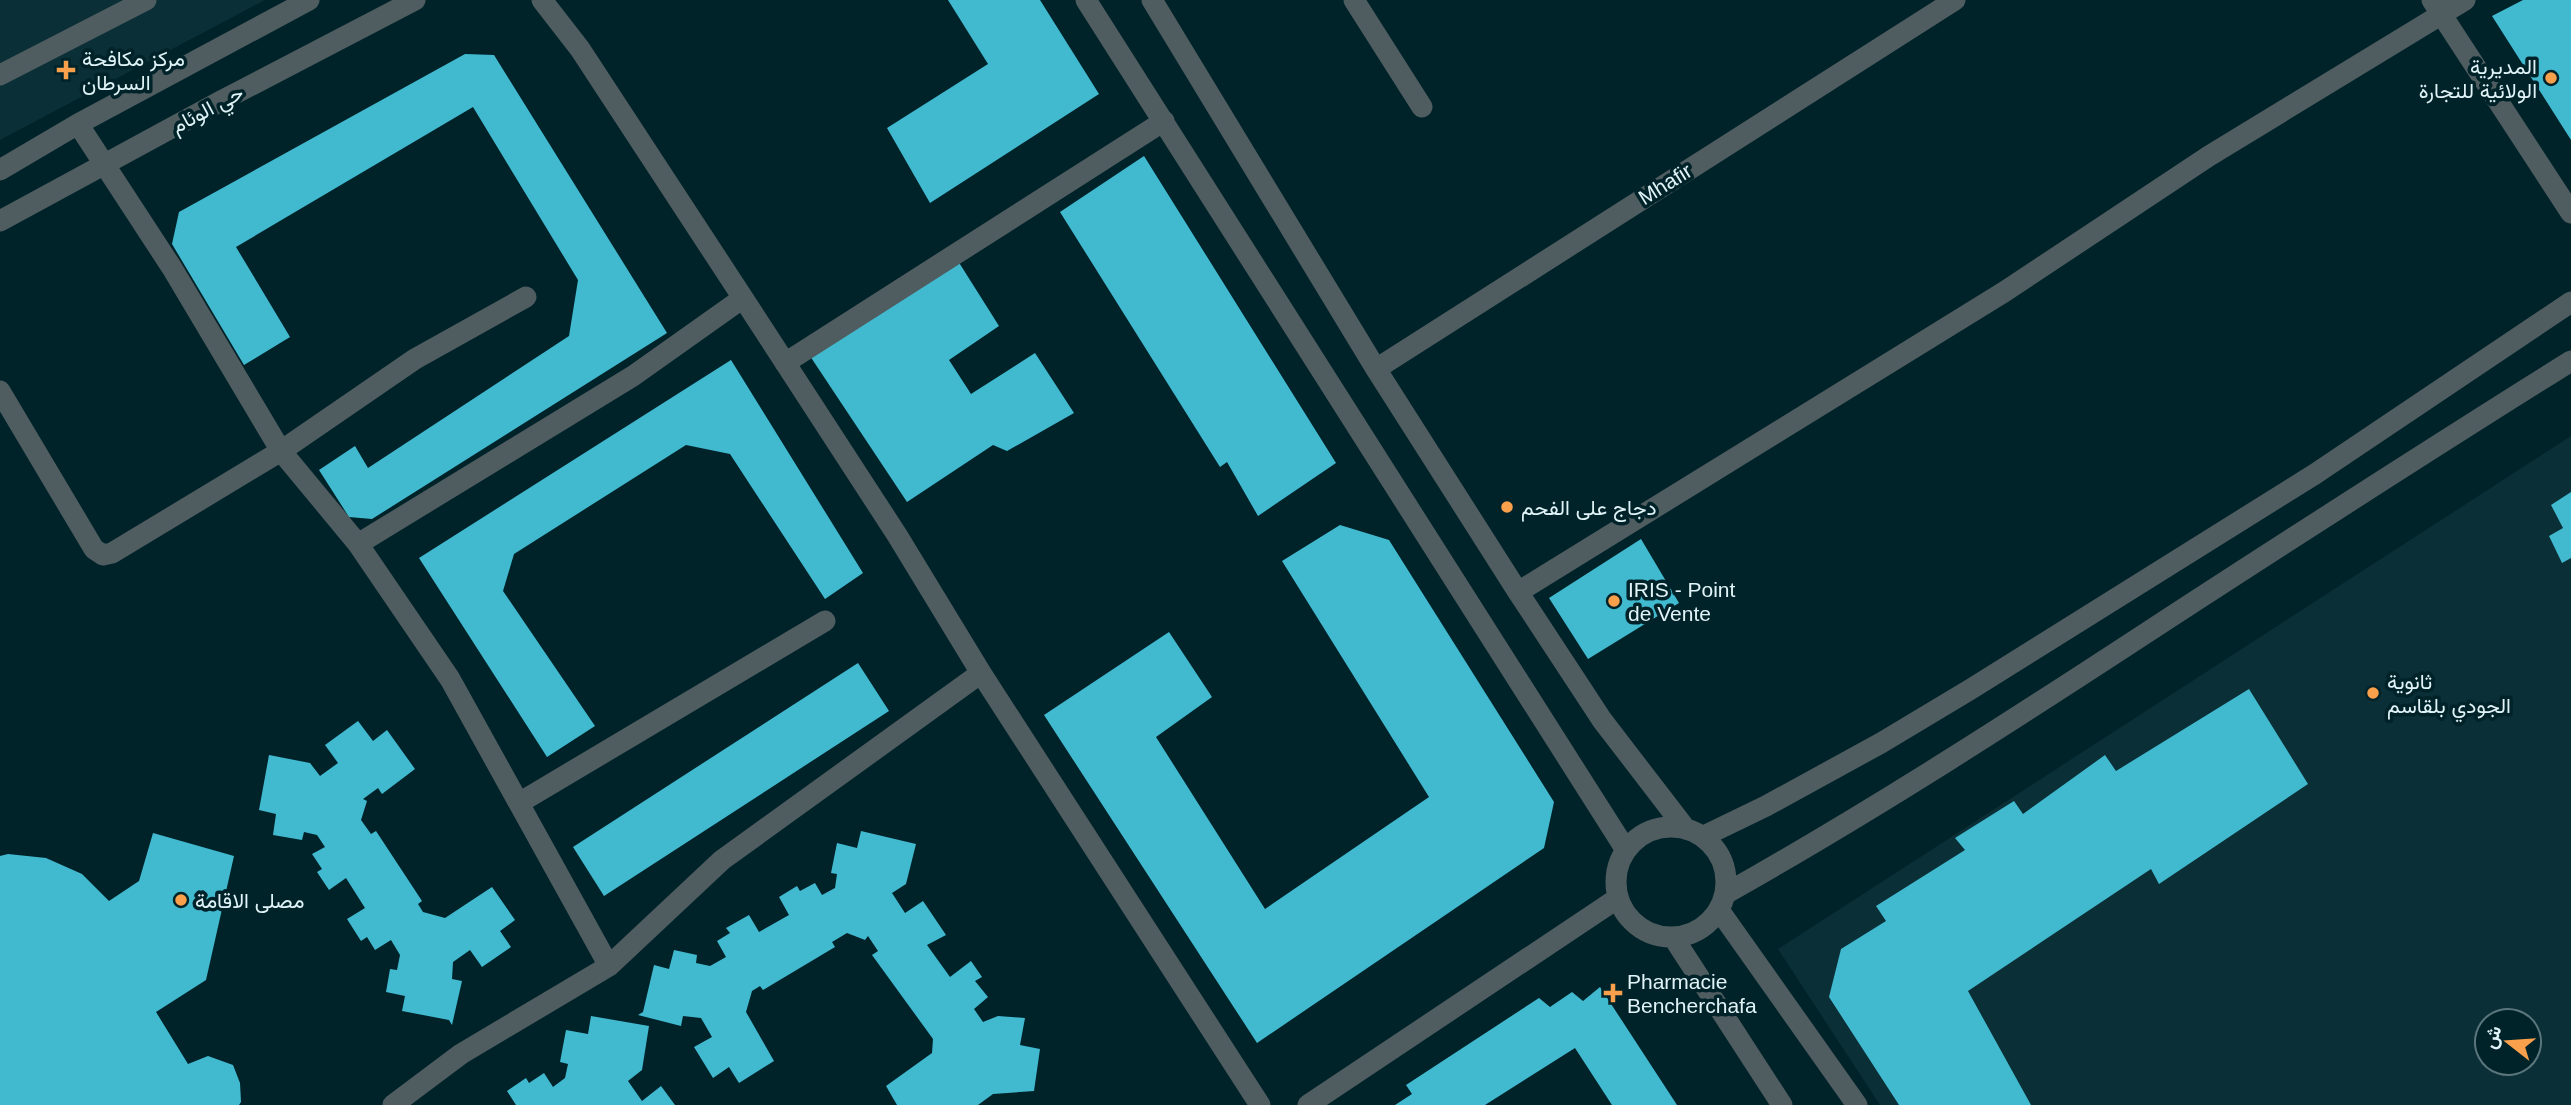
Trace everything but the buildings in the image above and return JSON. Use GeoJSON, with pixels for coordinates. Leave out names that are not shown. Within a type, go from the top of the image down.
{"type":"FeatureCollection","features":[{"type":"Feature","properties":{"kind":"street"},"geometry":{"type":"LineString","coordinates":[[0,75],[146,0]]}},
{"type":"Feature","properties":{"kind":"street"},"geometry":{"type":"LineString","coordinates":[[0,170],[78,124],[309,0]]}},
{"type":"Feature","properties":{"kind":"street","name":"حي الوئام"},"geometry":{"type":"LineString","coordinates":[[0,221],[415,0]]}},
{"type":"Feature","properties":{"kind":"street"},"geometry":{"type":"LineString","coordinates":[[542,0],[580,49],[743,298],[1260,1105]]}},
{"type":"Feature","properties":{"kind":"street"},"geometry":{"type":"LineString","coordinates":[[1086,0],[1626,850]]}},
{"type":"Feature","properties":{"kind":"street"},"geometry":{"type":"LineString","coordinates":[[1152,0],[1376,369],[1602,720],[1722,861],[1726,877],[1722,902],[1847,1101]]}},
{"type":"Feature","properties":{"kind":"street"},"geometry":{"type":"LineString","coordinates":[[1354,0],[1422,107]]}},
{"type":"Feature","properties":{"kind":"street","name":"Mhafir"},"geometry":{"type":"LineString","coordinates":[[1376,369],[1955,0]]}},
{"type":"Feature","properties":{"kind":"street"},"geometry":{"type":"LineString","coordinates":[[1518,592],[2004,292],[2436,7],[2465,0]]}},
{"type":"Feature","properties":{"kind":"street"},"geometry":{"type":"LineString","coordinates":[[2436,7],[2571,213]]}},
{"type":"Feature","properties":{"kind":"street"},"geometry":{"type":"LineString","coordinates":[[785,363],[1164,121]]}},
{"type":"Feature","properties":{"kind":"street"},"geometry":{"type":"LineString","coordinates":[[78,124],[172,268],[281,451],[358,544],[450,679],[609,966]]}},
{"type":"Feature","properties":{"kind":"street"},"geometry":{"type":"LineString","coordinates":[[0,391],[94,549],[103,555],[112,553],[281,451],[415,359],[526,297]]}},
{"type":"Feature","properties":{"kind":"street"},"geometry":{"type":"LineString","coordinates":[[358,544],[633,376],[743,298]]}},
{"type":"Feature","properties":{"kind":"street"},"geometry":{"type":"LineString","coordinates":[[2571,302],[2315,474],[1870,749],[1766,806],[1695,832],[1669,827],[1652,830],[1637,838],[1626,850],[1616,878],[1618,898],[1626,914],[1639,928],[1655,935],[1673,937],[1691,933],[1706,924],[1722,902],[1802,850],[1972,748],[2389,476],[2571,361]]}},
{"type":"Feature","properties":{"kind":"street"},"geometry":{"type":"LineString","coordinates":[[520,803],[825,621]]}},
{"type":"Feature","properties":{"kind":"street"},"geometry":{"type":"LineString","coordinates":[[393,1105],[461,1054],[609,966],[722,860],[981,673]]}},
{"type":"Feature","properties":{"kind":"street"},"geometry":{"type":"LineString","coordinates":[[1308,1105],[1618,898]]}},
{"type":"Feature","properties":{"kind":"street"},"geometry":{"type":"LineString","coordinates":[[1673,937],[1782,1105]]}},
{"type":"Feature","properties":{"kind":"shaded area","name":"مركز مكافحة السرطان"},"geometry":{"type":"Polygon","coordinates":[[[0,0],[265,0],[0,140],[0,0]]]}},
{"type":"Feature","properties":{"kind":"shaded area","name":"ثانوية الجودي بلقاسم"},"geometry":{"type":"Polygon","coordinates":[[[2571,436],[2571,1105],[1880,1105],[1778,949],[2571,436]]]}},
{"type":"Feature","properties":{"kind":"place","name":"مركز مكافحة السرطان"},"geometry":{"type":"Point","coordinates":[66,70]}},
{"type":"Feature","properties":{"kind":"place","name":"المديرية الولائية للتجارة"},"geometry":{"type":"Point","coordinates":[2551,78]}},
{"type":"Feature","properties":{"kind":"place","name":"دجاج على الفحم"},"geometry":{"type":"Point","coordinates":[1507,507]}},
{"type":"Feature","properties":{"kind":"place","name":"IRIS - Point de Vente"},"geometry":{"type":"Point","coordinates":[1614,601]}},
{"type":"Feature","properties":{"kind":"place","name":"ثانوية الجودي بلقاسم"},"geometry":{"type":"Point","coordinates":[2373,693]}},
{"type":"Feature","properties":{"kind":"place","name":"مصلى الاقامة"},"geometry":{"type":"Point","coordinates":[181,900]}},
{"type":"Feature","properties":{"kind":"place","name":"Pharmacie Bencherchafa"},"geometry":{"type":"Point","coordinates":[1613,993]}}]}
